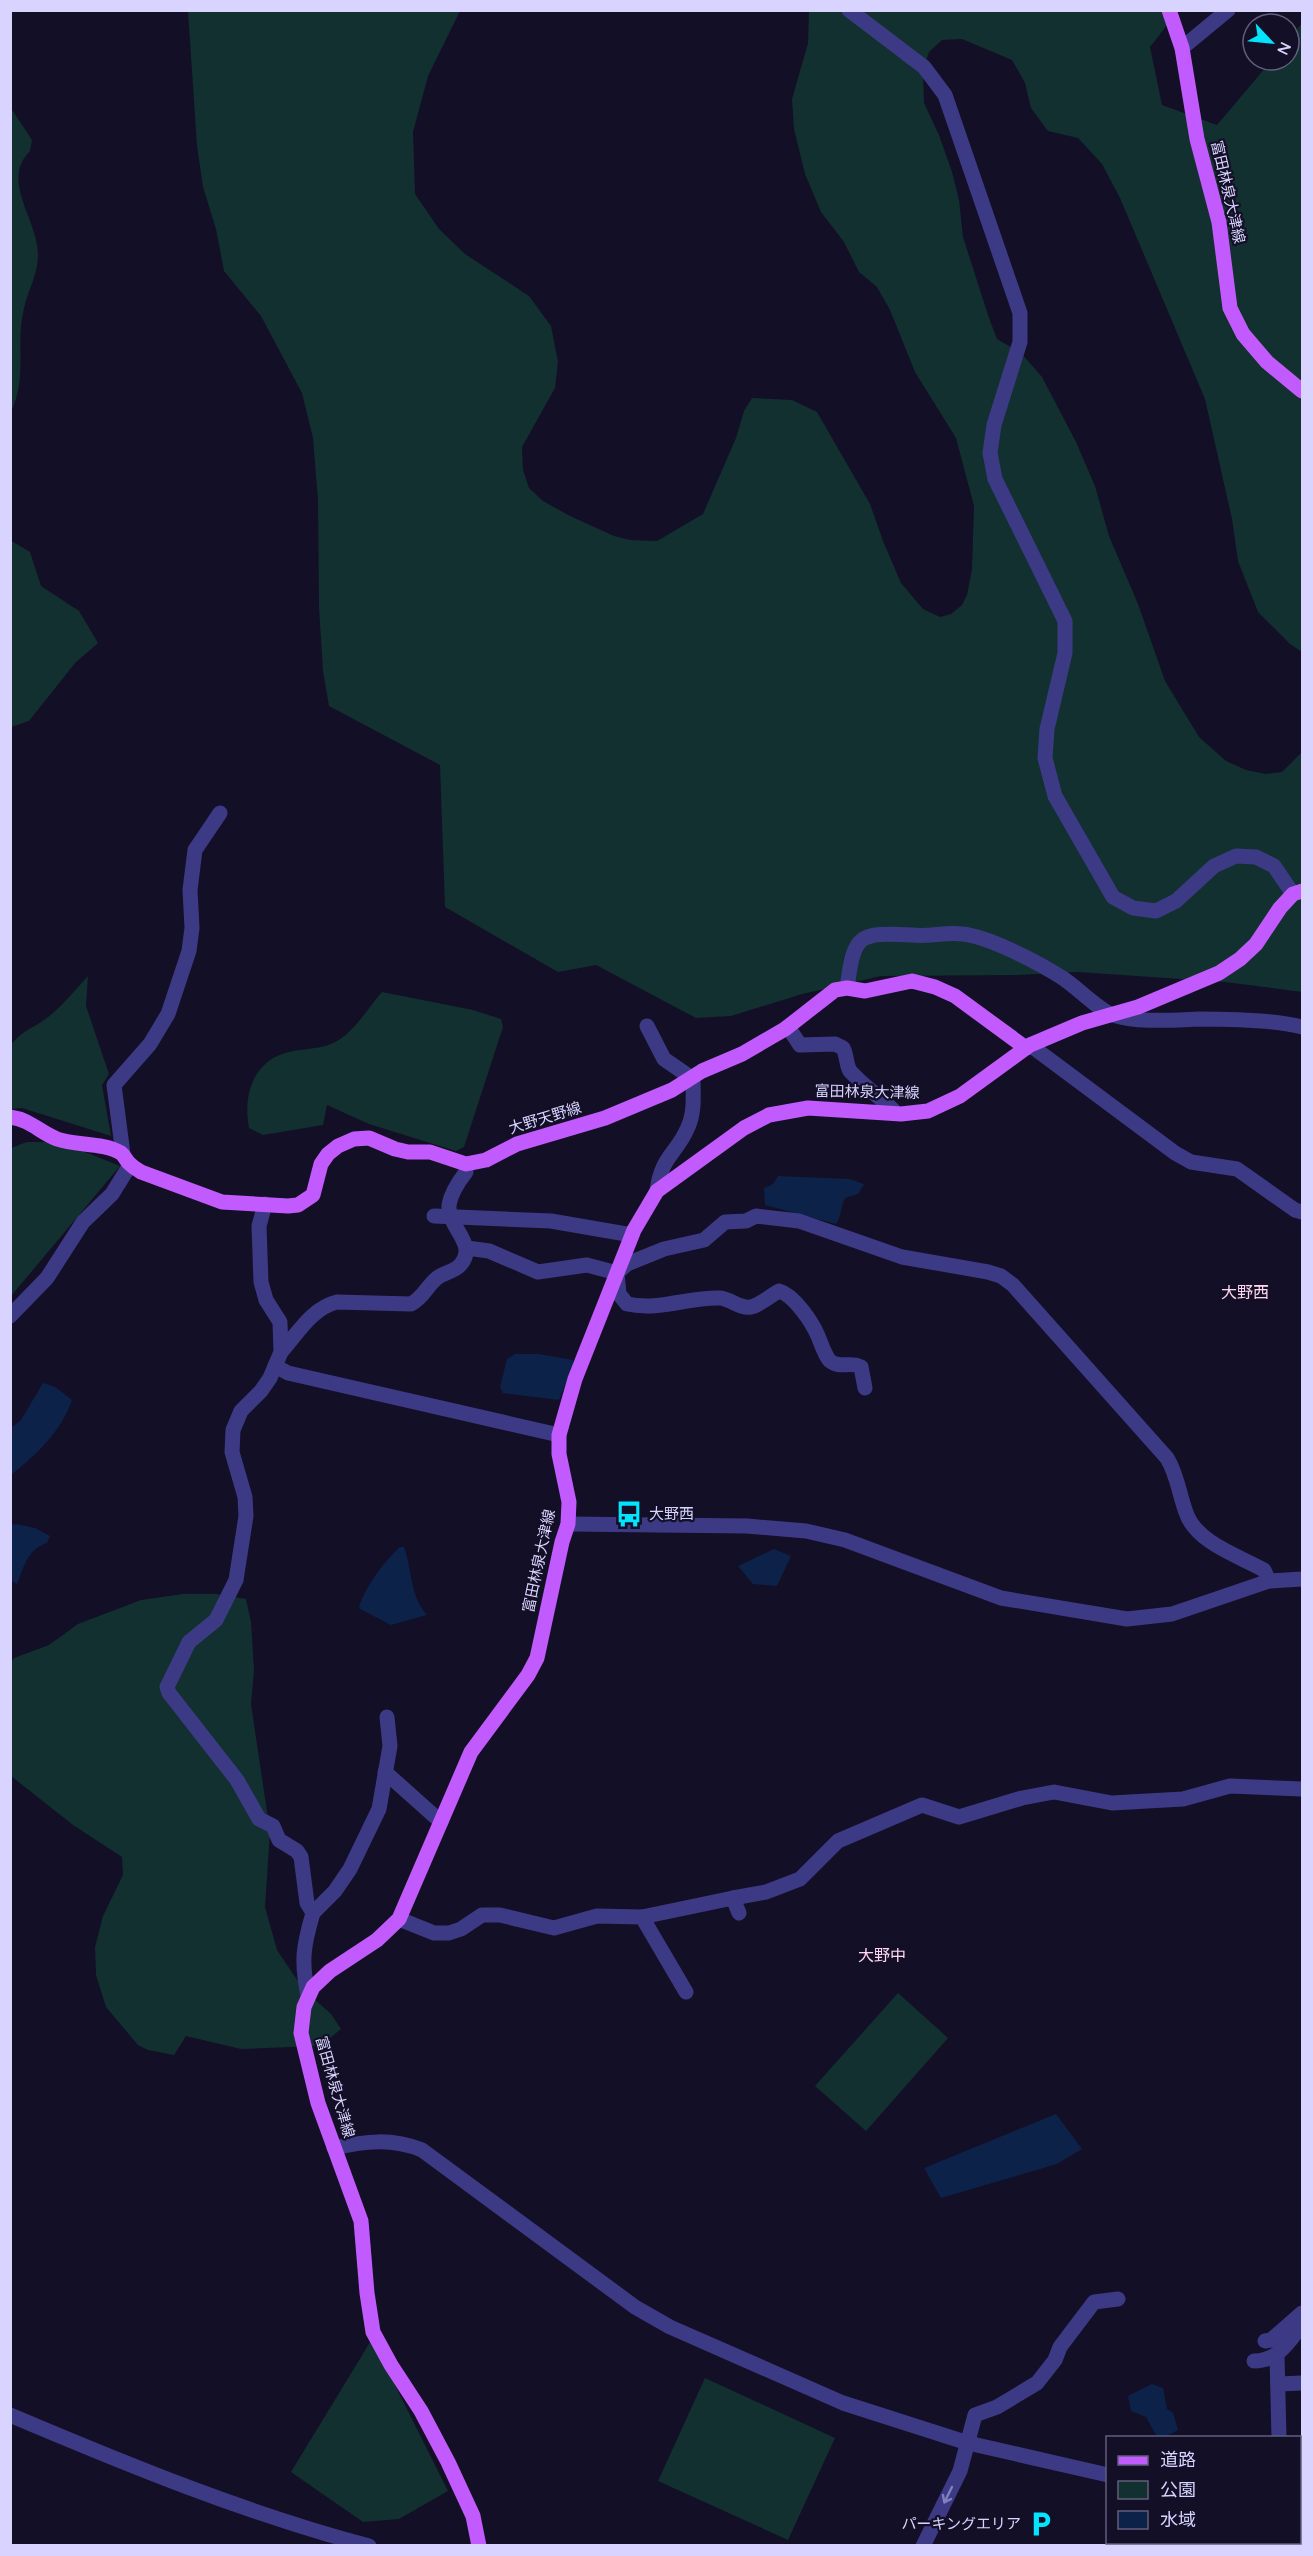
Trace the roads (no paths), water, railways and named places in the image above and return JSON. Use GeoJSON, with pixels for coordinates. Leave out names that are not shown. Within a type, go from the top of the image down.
{"type":"FeatureCollection","features":[{"type":"Feature","properties":{"kind":"main road","name":"富田林泉大津線"},"geometry":{"type":"LineString","coordinates":[[1169,10],[1182,48],[1197,139],[1219,222],[1230,308],[1243,334],[1267,362],[1302,391]]}},
{"type":"Feature","properties":{"kind":"main road","name":"富田林泉大津線"},"geometry":{"type":"LineString","coordinates":[[479,2546],[473,2517],[448,2462],[373,2332],[361,2221],[318,2103],[301,2032],[308,1996],[313,1987],[330,1971],[377,1940],[399,1919],[471,1752],[528,1675],[537,1658],[568,1524],[569,1502],[560,1454],[559,1435],[575,1379],[632,1235],[657,1191],[744,1128],[769,1115],[808,1108],[896,1113],[928,1111],[960,1096],[1028,1047],[1082,1023],[1138,1007],[1219,973],[1240,959],[1256,944],[1280,908],[1298,893]]}},
{"type":"Feature","properties":{"kind":"main road","name":"大野天野線"},"geometry":{"type":"LineString","coordinates":[[10,1118],[37,1126],[55,1138],[76,1144],[105,1147],[127,1159],[141,1172],[222,1202],[288,1206],[306,1201],[313,1195],[321,1164],[328,1154],[338,1146],[354,1139],[369,1138],[408,1152],[430,1152],[458,1162],[475,1163],[517,1144],[605,1118],[693,1079],[702,1071],[742,1054],[788,1027],[835,990],[847,988],[866,991],[912,981],[935,987],[971,1007],[1028,1047]]}},
{"type":"Feature","properties":{"kind":"street"},"geometry":{"type":"LineString","coordinates":[[849,10],[924,67],[945,95],[1020,313],[1020,342],[994,425],[990,453],[995,479],[1065,621],[1065,653],[1047,729],[1045,758],[1055,796],[1113,897],[1133,908],[1156,911],[1176,901],[1214,866],[1236,856],[1256,857],[1274,866],[1298,893]]}},
{"type":"Feature","properties":{"kind":"street"},"geometry":{"type":"LineString","coordinates":[[1182,48],[1228,10]]}},
{"type":"Feature","properties":{"kind":"street"},"geometry":{"type":"LineString","coordinates":[[10,1316],[47,1278],[83,1222],[112,1194],[127,1159],[114,1085],[150,1044],[168,1014],[189,951],[192,928],[190,890],[195,850],[220,813]]}},
{"type":"Feature","properties":{"kind":"street"},"geometry":{"type":"LineString","coordinates":[[847,988],[852,951],[867,935],[921,936],[960,933],[973,935],[1040,964],[1063,978],[1112,1015],[1157,1021],[1210,1019],[1302,1027]]}},
{"type":"Feature","properties":{"kind":"street"},"geometry":{"type":"LineString","coordinates":[[647,1026],[664,1059],[693,1079],[693,1108],[689,1126],[659,1172],[657,1191]]}},
{"type":"Feature","properties":{"kind":"street"},"geometry":{"type":"LineString","coordinates":[[788,1027],[800,1045],[835,1044],[843,1048],[849,1069],[868,1090],[885,1101],[896,1113]]}},
{"type":"Feature","properties":{"kind":"street"},"geometry":{"type":"LineString","coordinates":[[1028,1047],[1174,1153],[1191,1162],[1237,1169],[1295,1210],[1302,1212]]}},
{"type":"Feature","properties":{"kind":"street"},"geometry":{"type":"LineString","coordinates":[[313,1913],[307,1903],[301,1857],[297,1851],[279,1840],[273,1826],[259,1819],[237,1780],[169,1693],[167,1687],[189,1642],[216,1620],[236,1580],[246,1516],[245,1497],[232,1452],[233,1430],[241,1411],[261,1391],[278,1359],[316,1311],[337,1302],[411,1304],[418,1300],[439,1276],[460,1266],[466,1258],[467,1248],[450,1217],[449,1203],[466,1172]]}},
{"type":"Feature","properties":{"kind":"street"},"geometry":{"type":"LineString","coordinates":[[242,1203],[259,1226]]}},
{"type":"Feature","properties":{"kind":"street"},"geometry":{"type":"LineString","coordinates":[[266,1204],[259,1226],[261,1282],[266,1300],[280,1322],[282,1332],[278,1359],[288,1373],[559,1435]]}},
{"type":"Feature","properties":{"kind":"street"},"geometry":{"type":"LineString","coordinates":[[434,1216],[551,1221],[632,1235]]}},
{"type":"Feature","properties":{"kind":"street"},"geometry":{"type":"LineString","coordinates":[[617,1273],[627,1264],[664,1249],[704,1240],[725,1222],[746,1221],[756,1216],[799,1221],[902,1257],[1001,1276],[1013,1285],[1167,1458],[1174,1469],[1187,1516],[1201,1536],[1264,1570],[1269,1581]]}},
{"type":"Feature","properties":{"kind":"street"},"geometry":{"type":"LineString","coordinates":[[467,1248],[489,1251],[538,1272],[587,1265],[617,1273]]}},
{"type":"Feature","properties":{"kind":"street"},"geometry":{"type":"LineString","coordinates":[[617,1273],[620,1294],[627,1304],[636,1306],[649,1307],[722,1298],[744,1307],[753,1306],[779,1291],[788,1293],[816,1331],[829,1360],[838,1365],[856,1363],[861,1367],[865,1388]]}},
{"type":"Feature","properties":{"kind":"street"},"geometry":{"type":"LineString","coordinates":[[568,1524],[747,1526],[806,1532],[845,1540],[1001,1598],[1127,1619],[1172,1614],[1269,1581],[1302,1579]]}},
{"type":"Feature","properties":{"kind":"street"},"geometry":{"type":"LineString","coordinates":[[308,1996],[302,1969],[303,1948],[313,1913],[335,1891],[350,1869],[379,1809],[390,1746],[387,1717]]}},
{"type":"Feature","properties":{"kind":"street"},"geometry":{"type":"LineString","coordinates":[[385,1772],[441,1822]]}},
{"type":"Feature","properties":{"kind":"street"},"geometry":{"type":"LineString","coordinates":[[399,1919],[434,1933],[449,1933],[461,1929],[482,1915],[500,1916],[554,1928],[597,1916],[642,1917],[766,1892],[800,1879],[838,1841],[922,1805],[958,1817],[1022,1798],[1054,1792],[1112,1803],[1128,1803],[1184,1799],[1230,1786],[1302,1789]]}},
{"type":"Feature","properties":{"kind":"street"},"geometry":{"type":"LineString","coordinates":[[733,1898],[739,1913]]}},
{"type":"Feature","properties":{"kind":"street"},"geometry":{"type":"LineString","coordinates":[[642,1917],[686,1992]]}},
{"type":"Feature","properties":{"kind":"street"},"geometry":{"type":"LineString","coordinates":[[334,2148],[362,2142],[387,2141],[406,2144],[422,2150],[635,2307],[670,2326],[843,2403],[968,2443],[1106,2475]]}},
{"type":"Feature","properties":{"kind":"street"},"geometry":{"type":"LineString","coordinates":[[923,2546],[960,2471],[975,2415],[997,2407],[1037,2383],[1055,2360],[1060,2347],[1094,2302],[1118,2299]]}},
{"type":"Feature","properties":{"kind":"street"},"geometry":{"type":"LineString","coordinates":[[1265,2342],[1271,2340],[1302,2313]]}},
{"type":"Feature","properties":{"kind":"street"},"geometry":{"type":"LineString","coordinates":[[1254,2361],[1265,2361],[1277,2356],[1302,2325]]}},
{"type":"Feature","properties":{"kind":"street"},"geometry":{"type":"LineString","coordinates":[[1277,2356],[1279,2436]]}},
{"type":"Feature","properties":{"kind":"street"},"geometry":{"type":"LineString","coordinates":[[1278,2384],[1302,2384]]}},
{"type":"Feature","properties":{"kind":"street"},"geometry":{"type":"LineString","coordinates":[[10,2415],[138,2469],[245,2510],[349,2543],[369,2546]]}},
{"type":"Feature","properties":{"kind":"water"},"geometry":{"type":"Polygon","coordinates":[[[778,1176],[850,1179],[864,1184],[858,1194],[845,1198],[836,1224],[765,1205],[764,1188],[773,1184],[778,1176]]]}},
{"type":"Feature","properties":{"kind":"water"},"geometry":{"type":"Polygon","coordinates":[[[515,1354],[539,1354],[573,1360],[573,1366],[559,1400],[503,1393],[500,1387],[507,1359],[515,1354]]]}},
{"type":"Feature","properties":{"kind":"water"},"geometry":{"type":"Polygon","coordinates":[[[43,1383],[55,1387],[72,1400],[67,1412],[47,1442],[11,1475],[11,1428],[21,1420],[43,1383]]]}},
{"type":"Feature","properties":{"kind":"water"},"geometry":{"type":"Polygon","coordinates":[[[11,1525],[35,1528],[50,1536],[47,1543],[35,1549],[31,1554],[17,1584],[10,1580],[11,1525]]]}},
{"type":"Feature","properties":{"kind":"water"},"geometry":{"type":"Polygon","coordinates":[[[400,1547],[404,1547],[414,1591],[421,1608],[427,1615],[391,1625],[360,1609],[359,1606],[376,1574],[400,1547]]]}},
{"type":"Feature","properties":{"kind":"water"},"geometry":{"type":"Polygon","coordinates":[[[774,1549],[791,1556],[777,1586],[753,1584],[738,1566],[774,1549]]]}},
{"type":"Feature","properties":{"kind":"water"},"geometry":{"type":"Polygon","coordinates":[[[1056,2114],[1082,2149],[1057,2164],[941,2198],[924,2168],[1056,2114]]]}},
{"type":"Feature","properties":{"kind":"water"},"geometry":{"type":"Polygon","coordinates":[[[1152,2384],[1163,2388],[1167,2409],[1173,2413],[1178,2430],[1167,2436],[1156,2436],[1146,2417],[1131,2411],[1128,2396],[1152,2384]]]}},
{"type":"Feature","properties":{"kind":"place","name":"大野西"},"geometry":{"type":"Point","coordinates":[629,1514]}},
{"type":"Feature","properties":{"kind":"place","name":"パーキングエリア"},"geometry":{"type":"Point","coordinates":[1041,2524]}},
{"type":"Feature","properties":{"kind":"district","name":"大野西"},"geometry":{"type":"Point","coordinates":[1245,1292]}},
{"type":"Feature","properties":{"kind":"district","name":"大野中"},"geometry":{"type":"Point","coordinates":[882,1955]}}]}
